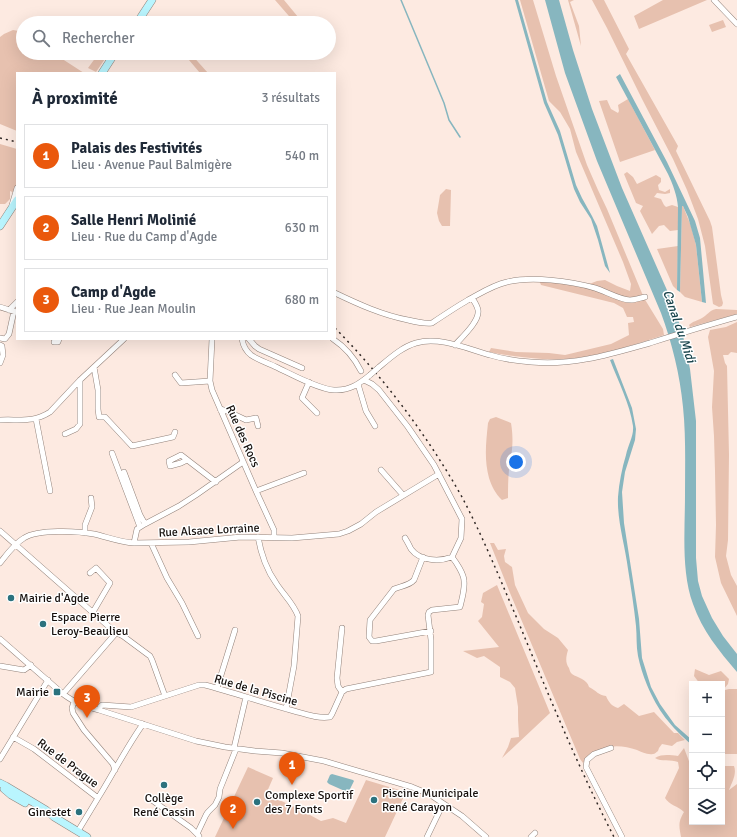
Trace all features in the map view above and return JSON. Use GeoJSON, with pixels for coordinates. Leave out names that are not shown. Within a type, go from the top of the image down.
{"type":"FeatureCollection","features":[{"type":"Feature","properties":{"kind":"main road"},"geometry":{"type":"LineString","coordinates":[[141,16],[152,0]]}},
{"type":"Feature","properties":{"kind":"main road"},"geometry":{"type":"LineString","coordinates":[[104,72],[111,60]]}},
{"type":"Feature","properties":{"kind":"main road"},"geometry":{"type":"LineString","coordinates":[[0,226],[16,202]]}},
{"type":"Feature","properties":{"kind":"main road"},"geometry":{"type":"LineString","coordinates":[[0,783],[46,810],[54,817],[87,837]]}},
{"type":"Feature","properties":{"kind":"main road"},"geometry":{"type":"LineString","coordinates":[[0,787],[44,814],[54,817]]}},
{"type":"Feature","properties":{"kind":"street"},"geometry":{"type":"LineString","coordinates":[[714,0],[737,24]]}},
{"type":"Feature","properties":{"kind":"street"},"geometry":{"type":"LineString","coordinates":[[12,208],[16,191]]}},
{"type":"Feature","properties":{"kind":"street"},"geometry":{"type":"LineString","coordinates":[[336,293],[396,318],[427,324],[432,323],[484,290],[506,282],[521,279],[562,281],[584,285],[628,300],[645,297]]}},
{"type":"Feature","properties":{"kind":"street"},"geometry":{"type":"LineString","coordinates":[[455,345],[467,333],[478,316],[478,311],[472,298]]}},
{"type":"Feature","properties":{"kind":"street"},"geometry":{"type":"LineString","coordinates":[[0,307],[13,311],[9,334],[5,339],[0,338]]}},
{"type":"Feature","properties":{"kind":"street"},"geometry":{"type":"LineString","coordinates":[[242,340],[246,349],[255,357],[309,382],[335,390],[347,389],[358,384],[403,349],[415,343],[426,341],[455,345],[509,359],[555,363],[600,357],[737,317]]}},
{"type":"Feature","properties":{"kind":"street"},"geometry":{"type":"LineString","coordinates":[[0,420],[36,419],[44,416],[50,412],[80,380],[123,340]]}},
{"type":"Feature","properties":{"kind":"street","name":"Rue des Rocs"},"geometry":{"type":"LineString","coordinates":[[212,340],[210,381],[212,390],[274,530],[274,538]]}},
{"type":"Feature","properties":{"kind":"street"},"geometry":{"type":"LineString","coordinates":[[250,340],[259,349],[302,368]]}},
{"type":"Feature","properties":{"kind":"street"},"geometry":{"type":"LineString","coordinates":[[334,340],[342,346],[356,362],[361,371]]}},
{"type":"Feature","properties":{"kind":"street"},"geometry":{"type":"LineString","coordinates":[[0,345],[2,346],[3,354],[0,362]]}},
{"type":"Feature","properties":{"kind":"street"},"geometry":{"type":"LineString","coordinates":[[94,367],[98,390],[99,417],[105,417],[132,446],[173,437],[175,432]]}},
{"type":"Feature","properties":{"kind":"street"},"geometry":{"type":"LineString","coordinates":[[175,375],[181,383],[210,381]]}},
{"type":"Feature","properties":{"kind":"street"},"geometry":{"type":"LineString","coordinates":[[65,434],[76,429],[80,424],[80,380]]}},
{"type":"Feature","properties":{"kind":"street"},"geometry":{"type":"LineString","coordinates":[[364,380],[375,386],[383,395],[423,448],[439,474],[462,519],[461,538],[452,557],[448,559],[429,559],[423,557],[412,549],[405,538]]}},
{"type":"Feature","properties":{"kind":"street"},"geometry":{"type":"LineString","coordinates":[[309,382],[302,398],[317,413]]}},
{"type":"Feature","properties":{"kind":"street"},"geometry":{"type":"LineString","coordinates":[[358,384],[366,411],[375,426]]}},
{"type":"Feature","properties":{"kind":"street"},"geometry":{"type":"LineString","coordinates":[[220,409],[246,420],[256,418],[258,426]]}},
{"type":"Feature","properties":{"kind":"street"},"geometry":{"type":"LineString","coordinates":[[36,419],[50,491]]}},
{"type":"Feature","properties":{"kind":"street"},"geometry":{"type":"LineString","coordinates":[[112,453],[142,526]]}},
{"type":"Feature","properties":{"kind":"street"},"geometry":{"type":"LineString","coordinates":[[187,460],[216,482]]}},
{"type":"Feature","properties":{"kind":"street"},"geometry":{"type":"LineString","coordinates":[[134,543],[137,529],[179,506],[243,462]]}},
{"type":"Feature","properties":{"kind":"street"},"geometry":{"type":"LineString","coordinates":[[381,470],[403,495]]}},
{"type":"Feature","properties":{"kind":"street"},"geometry":{"type":"LineString","coordinates":[[124,472],[140,515],[142,526]]}},
{"type":"Feature","properties":{"kind":"street"},"geometry":{"type":"LineString","coordinates":[[256,491],[304,473]]}},
{"type":"Feature","properties":{"kind":"street","name":"Rue Alsace Lorraine"},"geometry":{"type":"LineString","coordinates":[[0,563],[25,537],[46,532],[85,533],[134,543],[189,542],[235,537],[305,538],[339,534],[361,524],[376,512],[439,474]]}},
{"type":"Feature","properties":{"kind":"street"},"geometry":{"type":"LineString","coordinates":[[85,533],[85,525],[92,507],[91,498]]}},
{"type":"Feature","properties":{"kind":"street"},"geometry":{"type":"LineString","coordinates":[[0,531],[116,632],[150,656],[165,696]]}},
{"type":"Feature","properties":{"kind":"street"},"geometry":{"type":"LineString","coordinates":[[258,537],[264,564],[275,582],[296,610],[298,616],[294,666],[286,709]]}},
{"type":"Feature","properties":{"kind":"street"},"geometry":{"type":"LineString","coordinates":[[152,543],[167,578],[182,603],[198,636]]}},
{"type":"Feature","properties":{"kind":"street"},"geometry":{"type":"LineString","coordinates":[[423,557],[412,583],[394,589],[370,620],[369,637],[372,641],[376,642],[430,631]]}},
{"type":"Feature","properties":{"kind":"street"},"geometry":{"type":"LineString","coordinates":[[342,628],[337,678],[338,686],[342,692],[346,689],[431,672],[429,612],[432,610],[460,607],[462,601],[464,580],[456,561],[452,557]]}},
{"type":"Feature","properties":{"kind":"street"},"geometry":{"type":"LineString","coordinates":[[90,573],[96,568],[110,583],[93,612]]}},
{"type":"Feature","properties":{"kind":"street"},"geometry":{"type":"LineString","coordinates":[[217,688],[235,630]]}},
{"type":"Feature","properties":{"kind":"street"},"geometry":{"type":"LineString","coordinates":[[64,694],[116,632]]}},
{"type":"Feature","properties":{"kind":"street","name":"Rue de la Piscine"},"geometry":{"type":"LineString","coordinates":[[0,639],[74,702],[99,710],[102,705],[131,707],[205,685],[319,718],[330,717],[342,692]]}},
{"type":"Feature","properties":{"kind":"street"},"geometry":{"type":"LineString","coordinates":[[0,666],[24,670],[31,665]]}},
{"type":"Feature","properties":{"kind":"street"},"geometry":{"type":"LineString","coordinates":[[0,759],[48,680]]}},
{"type":"Feature","properties":{"kind":"street"},"geometry":{"type":"LineString","coordinates":[[149,798],[191,828],[198,836],[206,815],[215,805],[219,797],[221,787],[235,749],[246,698]]}},
{"type":"Feature","properties":{"kind":"street"},"geometry":{"type":"LineString","coordinates":[[74,702],[72,708],[73,713],[84,730],[113,764],[115,770]]}},
{"type":"Feature","properties":{"kind":"street"},"geometry":{"type":"LineString","coordinates":[[99,710],[210,745],[235,749],[282,753],[324,761],[412,787],[429,794],[462,816],[486,837]]}},
{"type":"Feature","properties":{"kind":"street"},"geometry":{"type":"LineString","coordinates":[[98,798],[143,724]]}},
{"type":"Feature","properties":{"kind":"street","name":"Rue de Prague"},"geometry":{"type":"LineString","coordinates":[[14,736],[34,749],[98,798],[78,831]]}},
{"type":"Feature","properties":{"kind":"street"},"geometry":{"type":"LineString","coordinates":[[611,748],[594,754],[587,760],[586,767],[622,837]]}},
{"type":"Feature","properties":{"kind":"street"},"geometry":{"type":"LineString","coordinates":[[427,837],[443,804]]}},
{"type":"Feature","properties":{"kind":"shaded area"},"geometry":{"type":"Polygon","coordinates":[[[275,0],[284,0],[297,16],[289,16],[275,0]]]}},
{"type":"Feature","properties":{"kind":"shaded area"},"geometry":{"type":"Polygon","coordinates":[[[520,0],[533,0],[556,76],[587,165],[644,298],[663,329],[664,335],[585,357],[544,359],[517,357],[489,352],[491,348],[516,352],[565,355],[611,344],[629,335],[628,323],[634,322],[633,317],[627,317],[623,308],[614,303],[541,285],[539,280],[584,286],[597,281],[605,280],[630,291],[631,284],[576,152],[570,129],[560,112],[549,101],[520,0]]]}},
{"type":"Feature","properties":{"kind":"shaded area"},"geometry":{"type":"Polygon","coordinates":[[[568,0],[574,0],[570,2],[579,26],[581,46],[568,0]]]}},
{"type":"Feature","properties":{"kind":"shaded area"},"geometry":{"type":"Polygon","coordinates":[[[592,0],[604,0],[629,49],[626,54],[678,146],[676,151],[710,221],[723,303],[722,306],[719,307],[713,304],[705,246],[698,219],[687,190],[673,159],[592,0]]]}},
{"type":"Feature","properties":{"kind":"shaded area"},"geometry":{"type":"Polygon","coordinates":[[[663,0],[707,0],[639,29],[634,16],[663,0]]]}},
{"type":"Feature","properties":{"kind":"shaded area"},"geometry":{"type":"Polygon","coordinates":[[[723,20],[726,27],[712,32],[709,25],[723,20]]]}},
{"type":"Feature","properties":{"kind":"shaded area"},"geometry":{"type":"Polygon","coordinates":[[[13,30],[16,30],[16,60],[64,60],[82,72],[16,72],[16,131],[0,124],[0,37],[13,30]]]}},
{"type":"Feature","properties":{"kind":"shaded area"},"geometry":{"type":"Polygon","coordinates":[[[94,60],[104,60],[96,72],[88,68],[94,60]]]}},
{"type":"Feature","properties":{"kind":"shaded area"},"geometry":{"type":"Polygon","coordinates":[[[189,60],[196,60],[207,72],[199,72],[189,60]]]}},
{"type":"Feature","properties":{"kind":"shaded area"},"geometry":{"type":"Polygon","coordinates":[[[628,99],[655,150],[620,162],[599,101],[607,100],[611,109],[618,113],[618,105],[628,99]]]}},
{"type":"Feature","properties":{"kind":"shaded area"},"geometry":{"type":"Polygon","coordinates":[[[0,144],[16,149],[16,194],[10,191],[10,199],[5,204],[0,204],[0,144]]]}},
{"type":"Feature","properties":{"kind":"shaded area"},"geometry":{"type":"Polygon","coordinates":[[[627,172],[633,177],[637,184],[656,175],[661,178],[661,182],[658,185],[659,190],[665,192],[670,189],[670,193],[657,193],[654,197],[661,199],[666,207],[672,205],[678,207],[678,230],[670,231],[664,225],[659,226],[652,234],[640,211],[643,206],[636,203],[624,174],[627,172]]]}},
{"type":"Feature","properties":{"kind":"shaded area"},"geometry":{"type":"Polygon","coordinates":[[[446,189],[451,190],[450,226],[442,226],[437,213],[440,195],[446,189]]]}},
{"type":"Feature","properties":{"kind":"shaded area"},"geometry":{"type":"Polygon","coordinates":[[[682,206],[691,226],[696,245],[702,302],[685,297],[680,292],[682,206]]]}},
{"type":"Feature","properties":{"kind":"shaded area"},"geometry":{"type":"Polygon","coordinates":[[[678,246],[677,290],[673,286],[657,249],[678,246]]]}},
{"type":"Feature","properties":{"kind":"shaded area"},"geometry":{"type":"Polygon","coordinates":[[[716,309],[737,310],[737,314],[690,327],[689,325],[716,309]]]}},
{"type":"Feature","properties":{"kind":"shaded area"},"geometry":{"type":"Polygon","coordinates":[[[737,322],[737,353],[731,352],[728,355],[723,355],[727,366],[729,455],[728,540],[726,556],[731,575],[737,586],[737,616],[721,583],[715,557],[715,471],[712,407],[714,371],[708,337],[710,330],[726,327],[737,322]]]}},
{"type":"Feature","properties":{"kind":"shaded area"},"geometry":{"type":"Polygon","coordinates":[[[496,417],[511,423],[512,435],[512,452],[508,477],[508,498],[502,500],[490,481],[487,471],[486,458],[488,423],[490,419],[496,417]]]}},
{"type":"Feature","properties":{"kind":"shaded area"},"geometry":{"type":"Polygon","coordinates":[[[490,543],[494,543],[498,550],[506,549],[504,556],[505,562],[512,567],[515,585],[528,613],[544,629],[558,638],[568,650],[566,662],[572,674],[584,680],[589,687],[599,694],[606,696],[611,704],[618,708],[624,704],[639,716],[654,712],[674,733],[678,733],[685,740],[677,742],[672,746],[662,744],[658,751],[654,754],[647,754],[623,747],[609,747],[592,753],[583,763],[580,759],[490,543]]]}},
{"type":"Feature","properties":{"kind":"shaded area"},"geometry":{"type":"Polygon","coordinates":[[[497,585],[550,713],[502,758],[511,738],[519,737],[518,707],[515,688],[510,682],[500,677],[500,667],[484,656],[477,658],[463,651],[499,647],[478,621],[482,617],[484,604],[481,602],[483,593],[497,585]]]}},
{"type":"Feature","properties":{"kind":"shaded area"},"geometry":{"type":"Polygon","coordinates":[[[695,669],[709,675],[721,671],[729,679],[728,684],[725,688],[725,681],[698,681],[694,676],[695,669]]]}},
{"type":"Feature","properties":{"kind":"shaded area"},"geometry":{"type":"Polygon","coordinates":[[[737,689],[737,754],[725,754],[725,690],[737,689]]]}},
{"type":"Feature","properties":{"kind":"shaded area"},"geometry":{"type":"Polygon","coordinates":[[[684,748],[689,761],[689,825],[725,825],[725,766],[734,766],[735,775],[729,790],[737,784],[737,837],[681,837],[680,824],[684,812],[665,798],[679,768],[678,762],[655,758],[663,755],[678,756],[684,748]]]}},
{"type":"Feature","properties":{"kind":"shaded area","name":"Complexe Sportif des 7 Fonts"},"geometry":{"type":"Polygon","coordinates":[[[248,767],[273,778],[266,794],[321,821],[333,818],[346,823],[366,780],[406,792],[385,837],[215,837],[248,767]]]}},
{"type":"Feature","properties":{"kind":"water"},"geometry":{"type":"Polygon","coordinates":[[[515,0],[518,0],[547,102],[560,131],[576,185],[597,226],[610,273],[605,266],[591,219],[574,189],[558,135],[544,103],[515,0]]]}},
{"type":"Feature","properties":{"kind":"water","name":"Canal du Midi"},"geometry":{"type":"Polygon","coordinates":[[[545,0],[559,0],[592,109],[622,188],[670,297],[682,331],[690,369],[696,421],[696,558],[698,581],[702,596],[712,618],[723,636],[737,654],[737,672],[701,623],[689,591],[684,550],[684,418],[678,371],[669,336],[661,313],[597,161],[565,73],[545,0]]]}},
{"type":"Feature","properties":{"kind":"water"},"geometry":{"type":"Polygon","coordinates":[[[620,74],[667,162],[695,221],[700,238],[706,303],[702,302],[696,245],[688,217],[683,206],[680,292],[677,290],[678,207],[676,194],[668,174],[616,77],[620,74]]]}},
{"type":"Feature","properties":{"kind":"water"},"geometry":{"type":"Polygon","coordinates":[[[613,359],[632,408],[636,429],[635,440],[625,472],[622,492],[624,523],[639,619],[642,658],[651,687],[660,704],[675,725],[689,737],[689,742],[671,725],[660,710],[651,694],[638,656],[636,626],[618,506],[618,492],[621,476],[632,437],[633,426],[627,401],[610,360],[613,359]]]}},
{"type":"Feature","properties":{"kind":"water"},"geometry":{"type":"Polygon","coordinates":[[[332,774],[354,781],[349,791],[347,792],[327,782],[332,774]]]}},
{"type":"Feature","properties":{"kind":"waterway"},"geometry":{"type":"LineString","coordinates":[[401,0],[444,103],[449,120],[460,137]]}},
{"type":"Feature","properties":{"kind":"railway"},"geometry":{"type":"LineString","coordinates":[[0,138],[16,142]]}},
{"type":"Feature","properties":{"kind":"railway"},"geometry":{"type":"LineString","coordinates":[[336,329],[371,367],[404,408],[449,474],[462,497],[491,558],[576,757],[614,837]]}},
{"type":"Feature","properties":{"kind":"place","name":"Mairie d'Agde"},"geometry":{"type":"Point","coordinates":[11,598]}},
{"type":"Feature","properties":{"kind":"place","name":"Espace Pierre Leroy-Beaulieu"},"geometry":{"type":"Point","coordinates":[43,624]}},
{"type":"Feature","properties":{"kind":"place","name":"Mairie"},"geometry":{"type":"Point","coordinates":[57,692]}},
{"type":"Feature","properties":{"kind":"place","name":"Camp d'Agde"},"geometry":{"type":"Point","coordinates":[87,718]}},
{"type":"Feature","properties":{"kind":"place","name":"Collège René Cassin"},"geometry":{"type":"Point","coordinates":[164,785]}},
{"type":"Feature","properties":{"kind":"place","name":"Palais des Festivités"},"geometry":{"type":"Point","coordinates":[292,785]}},
{"type":"Feature","properties":{"kind":"place","name":"Piscine Municipale René Carayon"},"geometry":{"type":"Point","coordinates":[374,800]}},
{"type":"Feature","properties":{"kind":"place","name":"Complexe Sportif des 7 Fonts"},"geometry":{"type":"Point","coordinates":[257,802]}},
{"type":"Feature","properties":{"kind":"place","name":"Ginestet"},"geometry":{"type":"Point","coordinates":[79,812]}},
{"type":"Feature","properties":{"kind":"place","name":"Salle Henri Molinié"},"geometry":{"type":"Point","coordinates":[233,829]}}]}
